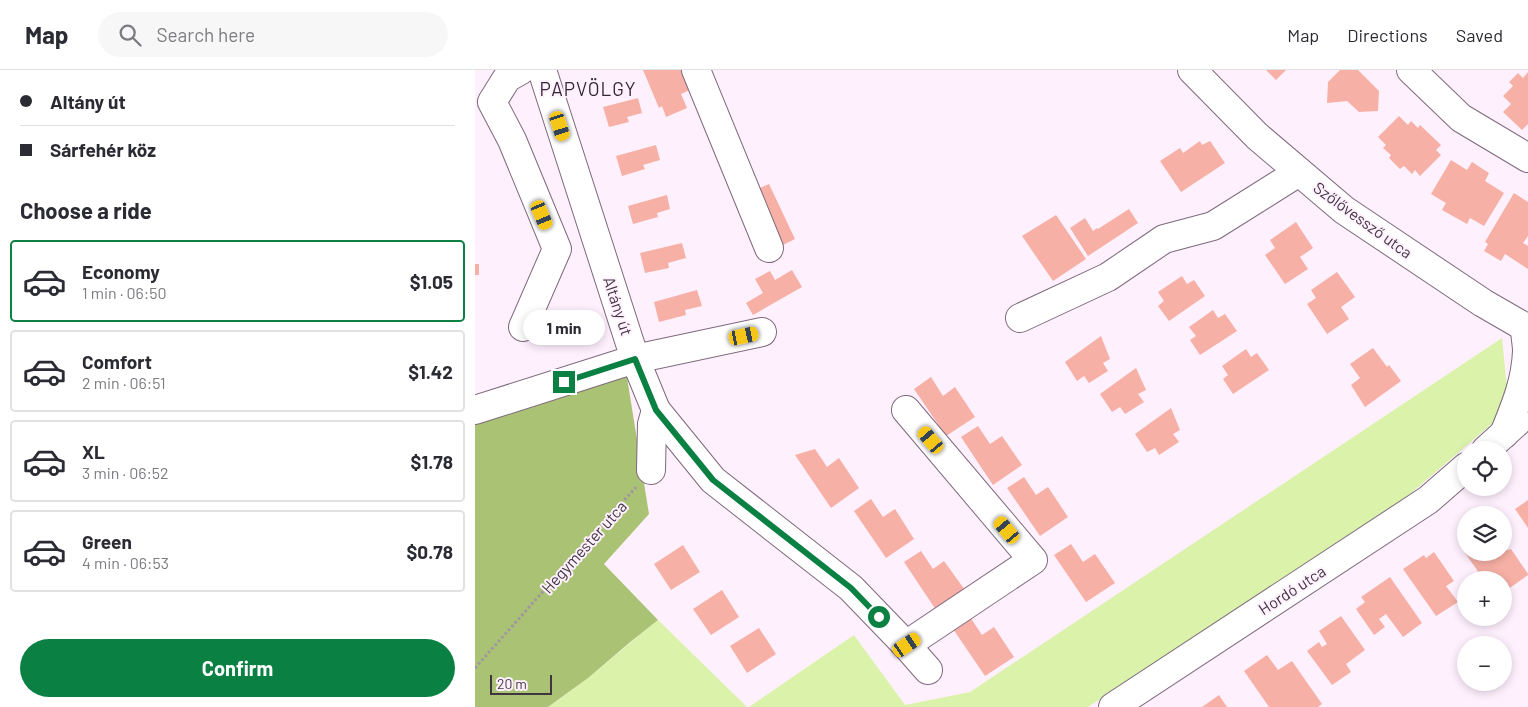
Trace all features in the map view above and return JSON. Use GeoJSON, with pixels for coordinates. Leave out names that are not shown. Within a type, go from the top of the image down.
{"type":"FeatureCollection","features":[{"type":"Feature","properties":{"kind":"street"},"geometry":{"type":"LineString","coordinates":[[521,70],[507,78],[491,102],[512,140],[557,249],[523,327]]}},
{"type":"Feature","properties":{"kind":"street","name":"Altány út"},"geometry":{"type":"LineString","coordinates":[[542,70],[635,359],[656,410],[713,480],[851,588],[907,645],[928,670]]}},
{"type":"Feature","properties":{"kind":"street"},"geometry":{"type":"LineString","coordinates":[[696,70],[769,248]]}},
{"type":"Feature","properties":{"kind":"street","name":"Szőlővessző utca"},"geometry":{"type":"LineString","coordinates":[[1192,70],[1257,136],[1344,210],[1483,303],[1526,329]]}},
{"type":"Feature","properties":{"kind":"street"},"geometry":{"type":"LineString","coordinates":[[1411,70],[1461,118],[1528,158]]}},
{"type":"Feature","properties":{"kind":"street"},"geometry":{"type":"LineString","coordinates":[[1020,318],[1108,277],[1164,239],[1213,226],[1299,172]]}},
{"type":"Feature","properties":{"kind":"street"},"geometry":{"type":"LineString","coordinates":[[557,249],[596,239]]}},
{"type":"Feature","properties":{"kind":"street"},"geometry":{"type":"LineString","coordinates":[[1496,441],[1519,400],[1527,351],[1526,329]]}},
{"type":"Feature","properties":{"kind":"street"},"geometry":{"type":"LineString","coordinates":[[475,410],[635,359],[762,332]]}},
{"type":"Feature","properties":{"kind":"street"},"geometry":{"type":"LineString","coordinates":[[651,470],[652,424],[656,410]]}},
{"type":"Feature","properties":{"kind":"street"},"geometry":{"type":"LineString","coordinates":[[906,410],[1033,560],[907,645]]}},
{"type":"Feature","properties":{"kind":"street"},"geometry":{"type":"LineString","coordinates":[[1496,441],[1528,413]]}},
{"type":"Feature","properties":{"kind":"street","name":"Hordó utca"},"geometry":{"type":"LineString","coordinates":[[1113,707],[1428,500],[1457,475]]}},
{"type":"Feature","properties":{"kind":"path","name":"Hegymester utca"},"geometry":{"type":"LineString","coordinates":[[475,668],[651,470]]}},
{"type":"Feature","properties":{"kind":"green space"},"geometry":{"type":"Polygon","coordinates":[[[1502,338],[1509,409],[1472,441],[1457,441],[1457,454],[1409,495],[1088,707],[749,707],[854,635],[905,705],[970,692],[1502,338]]]}},
{"type":"Feature","properties":{"kind":"green space"},"geometry":{"type":"Polygon","coordinates":[[[625,365],[649,514],[604,564],[658,620],[588,678],[548,707],[475,707],[475,403],[625,365]]]}},
{"type":"Feature","properties":{"kind":"green space"},"geometry":{"type":"Polygon","coordinates":[[[658,620],[747,707],[548,707],[590,676],[658,620]]]}},
{"type":"Feature","properties":{"kind":"building"},"geometry":{"type":"Polygon","coordinates":[[[643,70],[686,70],[694,88],[681,94],[687,108],[666,117],[662,106],[659,108],[643,70]]]}},
{"type":"Feature","properties":{"kind":"building"},"geometry":{"type":"Polygon","coordinates":[[[1266,70],[1286,70],[1276,80],[1266,70]]]}},
{"type":"Feature","properties":{"kind":"building"},"geometry":{"type":"Polygon","coordinates":[[[1340,70],[1358,70],[1379,91],[1378,111],[1359,112],[1347,101],[1327,103],[1328,82],[1340,70]]]}},
{"type":"Feature","properties":{"kind":"building"},"geometry":{"type":"Polygon","coordinates":[[[1528,72],[1528,124],[1522,130],[1503,112],[1511,104],[1503,96],[1513,86],[1509,82],[1518,73],[1523,78],[1528,72]]]}},
{"type":"Feature","properties":{"kind":"building"},"geometry":{"type":"Polygon","coordinates":[[[638,98],[642,113],[627,117],[629,122],[609,127],[603,107],[638,98]]]}},
{"type":"Feature","properties":{"kind":"building"},"geometry":{"type":"Polygon","coordinates":[[[1399,116],[1408,125],[1411,121],[1418,128],[1420,125],[1441,145],[1436,150],[1441,155],[1420,176],[1415,170],[1412,174],[1404,166],[1400,169],[1389,158],[1391,155],[1383,148],[1386,145],[1378,137],[1399,116]]]}},
{"type":"Feature","properties":{"kind":"building"},"geometry":{"type":"Polygon","coordinates":[[[1200,141],[1202,145],[1210,141],[1225,163],[1181,192],[1160,161],[1180,148],[1183,153],[1200,141]]]}},
{"type":"Feature","properties":{"kind":"building"},"geometry":{"type":"Polygon","coordinates":[[[656,145],[660,160],[643,165],[645,169],[622,176],[616,156],[656,145]]]}},
{"type":"Feature","properties":{"kind":"building"},"geometry":{"type":"Polygon","coordinates":[[[1451,160],[1467,170],[1472,162],[1489,173],[1485,181],[1504,193],[1484,226],[1470,218],[1467,224],[1442,210],[1446,203],[1431,194],[1451,160]]]}},
{"type":"Feature","properties":{"kind":"building"},"geometry":{"type":"Polygon","coordinates":[[[769,184],[795,239],[779,247],[753,191],[769,184]]]}},
{"type":"Feature","properties":{"kind":"building"},"geometry":{"type":"Polygon","coordinates":[[[1514,193],[1528,202],[1528,236],[1523,243],[1528,246],[1528,269],[1505,254],[1501,261],[1484,251],[1488,244],[1485,242],[1514,193]]]}},
{"type":"Feature","properties":{"kind":"building"},"geometry":{"type":"Polygon","coordinates":[[[667,195],[670,209],[657,213],[658,217],[633,224],[628,206],[667,195]]]}},
{"type":"Feature","properties":{"kind":"building"},"geometry":{"type":"Polygon","coordinates":[[[1129,209],[1138,223],[1088,256],[1070,228],[1085,218],[1093,231],[1129,209]]]}},
{"type":"Feature","properties":{"kind":"building"},"geometry":{"type":"Polygon","coordinates":[[[1056,215],[1086,259],[1053,281],[1022,236],[1056,215]]]}},
{"type":"Feature","properties":{"kind":"building"},"geometry":{"type":"Polygon","coordinates":[[[1296,222],[1313,248],[1300,257],[1308,269],[1285,284],[1265,255],[1275,248],[1270,240],[1296,222]]]}},
{"type":"Feature","properties":{"kind":"building"},"geometry":{"type":"Polygon","coordinates":[[[682,243],[686,258],[668,263],[669,268],[645,273],[640,253],[682,243]]]}},
{"type":"Feature","properties":{"kind":"building"},"geometry":{"type":"Polygon","coordinates":[[[475,264],[479,264],[479,275],[475,275],[475,264]]]}},
{"type":"Feature","properties":{"kind":"building"},"geometry":{"type":"Polygon","coordinates":[[[792,270],[802,287],[753,315],[746,303],[763,293],[755,279],[770,271],[775,280],[792,270]]]}},
{"type":"Feature","properties":{"kind":"building"},"geometry":{"type":"Polygon","coordinates":[[[1337,272],[1355,297],[1341,307],[1349,319],[1327,334],[1307,304],[1316,298],[1311,290],[1337,272]]]}},
{"type":"Feature","properties":{"kind":"building"},"geometry":{"type":"Polygon","coordinates":[[[1182,276],[1187,284],[1194,280],[1205,296],[1169,321],[1158,306],[1164,301],[1158,292],[1182,276]]]}},
{"type":"Feature","properties":{"kind":"building"},"geometry":{"type":"Polygon","coordinates":[[[697,290],[702,306],[685,310],[686,315],[659,322],[654,302],[697,290]]]}},
{"type":"Feature","properties":{"kind":"building"},"geometry":{"type":"Polygon","coordinates":[[[1213,310],[1218,318],[1225,314],[1237,331],[1200,355],[1190,340],[1196,336],[1189,327],[1213,310]]]}},
{"type":"Feature","properties":{"kind":"building"},"geometry":{"type":"Polygon","coordinates":[[[572,314],[581,338],[566,343],[557,319],[572,314]]]}},
{"type":"Feature","properties":{"kind":"building"},"geometry":{"type":"Polygon","coordinates":[[[1101,336],[1110,359],[1103,363],[1108,371],[1089,383],[1084,376],[1077,381],[1065,362],[1101,336]]]}},
{"type":"Feature","properties":{"kind":"building"},"geometry":{"type":"Polygon","coordinates":[[[1373,348],[1387,367],[1389,365],[1401,381],[1365,407],[1351,385],[1360,378],[1350,364],[1373,348]]]}},
{"type":"Feature","properties":{"kind":"building"},"geometry":{"type":"Polygon","coordinates":[[[1246,349],[1251,357],[1257,353],[1269,370],[1233,394],[1223,379],[1228,375],[1222,366],[1246,349]]]}},
{"type":"Feature","properties":{"kind":"building"},"geometry":{"type":"Polygon","coordinates":[[[1136,368],[1146,390],[1138,394],[1144,402],[1125,414],[1120,407],[1112,412],[1100,394],[1136,368]]]}},
{"type":"Feature","properties":{"kind":"building"},"geometry":{"type":"Polygon","coordinates":[[[931,377],[943,396],[955,387],[975,417],[946,436],[914,389],[931,377]]]}},
{"type":"Feature","properties":{"kind":"building"},"geometry":{"type":"Polygon","coordinates":[[[1171,408],[1180,430],[1173,434],[1179,442],[1159,455],[1155,448],[1147,452],[1135,434],[1171,408]]]}},
{"type":"Feature","properties":{"kind":"building"},"geometry":{"type":"Polygon","coordinates":[[[978,426],[990,444],[1002,436],[1022,465],[993,485],[961,437],[978,426]]]}},
{"type":"Feature","properties":{"kind":"building"},"geometry":{"type":"Polygon","coordinates":[[[815,449],[827,467],[839,458],[859,488],[831,508],[795,455],[815,449]]]}},
{"type":"Feature","properties":{"kind":"building"},"geometry":{"type":"Polygon","coordinates":[[[1024,477],[1036,495],[1048,487],[1068,517],[1040,536],[1007,488],[1024,477]]]}},
{"type":"Feature","properties":{"kind":"building"},"geometry":{"type":"Polygon","coordinates":[[[871,499],[883,517],[895,509],[914,539],[886,558],[854,511],[871,499]]]}},
{"type":"Feature","properties":{"kind":"building"},"geometry":{"type":"Polygon","coordinates":[[[1528,500],[1528,528],[1515,509],[1528,500]]]}},
{"type":"Feature","properties":{"kind":"building"},"geometry":{"type":"Polygon","coordinates":[[[1071,544],[1083,562],[1095,554],[1115,583],[1086,602],[1054,555],[1071,544]]]}},
{"type":"Feature","properties":{"kind":"building"},"geometry":{"type":"Polygon","coordinates":[[[683,545],[700,572],[671,590],[654,564],[683,545]]]}},
{"type":"Feature","properties":{"kind":"building"},"geometry":{"type":"Polygon","coordinates":[[[1512,550],[1528,575],[1512,586],[1512,571],[1478,571],[1471,561],[1512,561],[1512,550]]]}},
{"type":"Feature","properties":{"kind":"building"},"geometry":{"type":"Polygon","coordinates":[[[921,551],[933,569],[944,561],[965,590],[936,610],[904,562],[921,551]]]}},
{"type":"Feature","properties":{"kind":"building"},"geometry":{"type":"Polygon","coordinates":[[[1434,552],[1454,581],[1446,586],[1457,603],[1436,616],[1403,569],[1424,555],[1426,558],[1434,552]]]}},
{"type":"Feature","properties":{"kind":"building"},"geometry":{"type":"Polygon","coordinates":[[[1390,577],[1422,623],[1403,637],[1386,614],[1379,619],[1385,627],[1374,635],[1356,609],[1365,602],[1361,597],[1390,577]]]}},
{"type":"Feature","properties":{"kind":"building"},"geometry":{"type":"Polygon","coordinates":[[[722,590],[739,617],[711,635],[693,609],[722,590]]]}},
{"type":"Feature","properties":{"kind":"building"},"geometry":{"type":"Polygon","coordinates":[[[1341,616],[1365,650],[1346,664],[1351,672],[1332,685],[1307,651],[1319,642],[1322,647],[1327,644],[1319,631],[1341,616]]]}},
{"type":"Feature","properties":{"kind":"building"},"geometry":{"type":"Polygon","coordinates":[[[970,617],[982,635],[994,627],[1014,657],[985,676],[953,629],[970,617]]]}},
{"type":"Feature","properties":{"kind":"building"},"geometry":{"type":"Polygon","coordinates":[[[759,628],[776,654],[747,673],[730,646],[759,628]]]}},
{"type":"Feature","properties":{"kind":"building"},"geometry":{"type":"Polygon","coordinates":[[[1267,655],[1278,670],[1292,661],[1322,704],[1318,707],[1269,707],[1244,671],[1267,655]]]}},
{"type":"Feature","properties":{"kind":"building"},"geometry":{"type":"Polygon","coordinates":[[[1219,695],[1227,707],[1202,707],[1219,695]]]}},
{"type":"Feature","properties":{"kind":"district","name":"PAPVÖLGY"},"geometry":{"type":"Point","coordinates":[588,89]}},
{"type":"Feature","properties":{"kind":"route"},"geometry":{"type":"LineString","coordinates":[[564,382],[635,359],[656,410],[713,480],[851,588],[879,617]]}}]}
